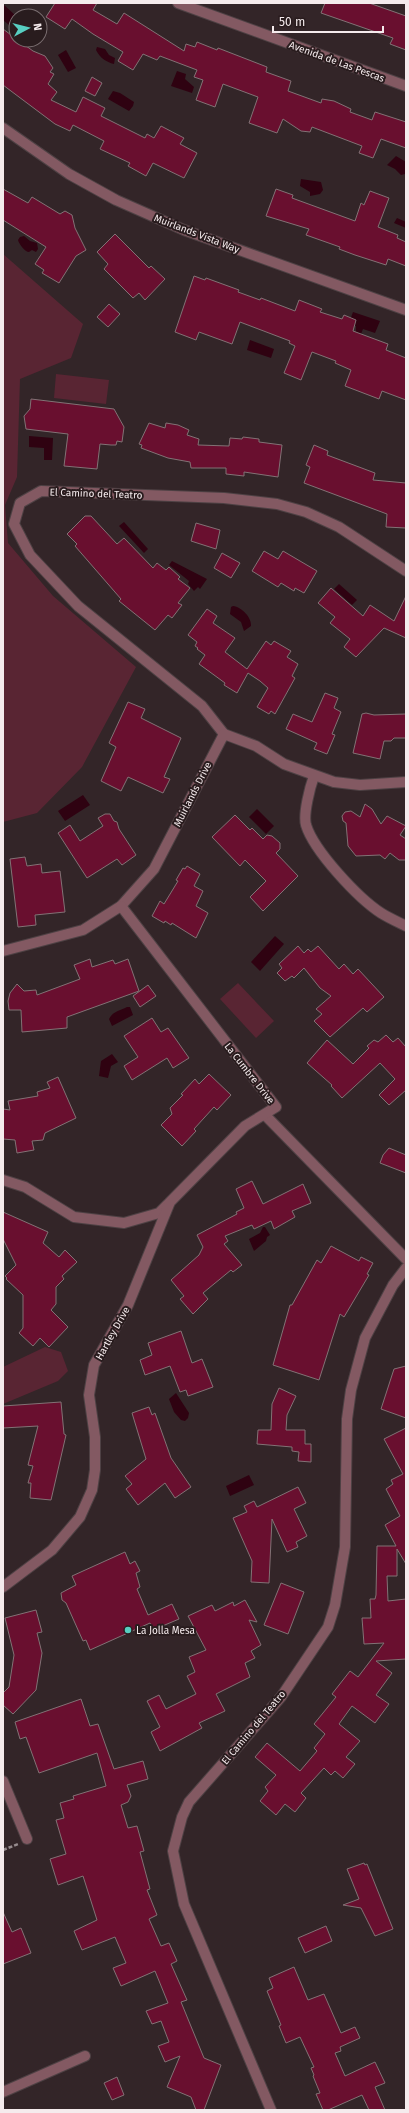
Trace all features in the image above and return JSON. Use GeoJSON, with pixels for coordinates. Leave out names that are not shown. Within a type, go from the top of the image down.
{"type":"FeatureCollection","features":[{"type":"Feature","properties":{"kind":"street","name":"Avenida de Las Pescas"},"geometry":{"type":"LineString","coordinates":[[178,3],[406,86]]}},
{"type":"Feature","properties":{"kind":"street","name":"Muirlands Vista Way"},"geometry":{"type":"LineString","coordinates":[[3,128],[69,174],[116,200],[184,230],[406,310]]}},
{"type":"Feature","properties":{"kind":"street","name":"El Camino del Teatro"},"geometry":{"type":"LineString","coordinates":[[224,734],[202,706],[78,606],[30,555],[14,524],[20,503],[41,491],[224,498],[277,504],[306,512],[340,527],[406,572]]}},
{"type":"Feature","properties":{"kind":"street"},"geometry":{"type":"LineString","coordinates":[[224,734],[256,746],[284,764],[334,782],[360,785],[406,782]]}},
{"type":"Feature","properties":{"kind":"street","name":"Muirlands Drive"},"geometry":{"type":"LineString","coordinates":[[3,951],[83,930],[121,906],[154,869],[224,734]]}},
{"type":"Feature","properties":{"kind":"street"},"geometry":{"type":"LineString","coordinates":[[314,776],[309,790],[306,823],[319,850],[345,880],[380,912],[406,926]]}},
{"type":"Feature","properties":{"kind":"street","name":"La Cumbre Drive"},"geometry":{"type":"LineString","coordinates":[[121,906],[276,1107],[265,1115],[406,1259]]}},
{"type":"Feature","properties":{"kind":"street","name":"Hartley Drive"},"geometry":{"type":"LineString","coordinates":[[3,1587],[52,1550],[80,1517],[92,1490],[95,1470],[95,1437],[89,1395],[94,1365],[128,1305],[170,1202],[245,1126],[265,1115]]}},
{"type":"Feature","properties":{"kind":"street"},"geometry":{"type":"LineString","coordinates":[[3,1180],[25,1187],[74,1217],[124,1224],[159,1213],[170,1202]]}},
{"type":"Feature","properties":{"kind":"street","name":"El Camino del Teatro"},"geometry":{"type":"LineString","coordinates":[[271,2110],[184,1904],[173,1851],[182,1817],[189,1802],[281,1697],[328,1627],[336,1605],[345,1547],[347,1419],[351,1390],[365,1338],[393,1285],[406,1268]]}},
{"type":"Feature","properties":{"kind":"street"},"geometry":{"type":"LineString","coordinates":[[3,1781],[27,1839]]}},
{"type":"Feature","properties":{"kind":"street"},"geometry":{"type":"LineString","coordinates":[[3,2092],[85,2056]]}},
{"type":"Feature","properties":{"kind":"shaded area"},"geometry":{"type":"Polygon","coordinates":[[[3,4],[8,9],[8,24],[3,20],[3,4]]]}},
{"type":"Feature","properties":{"kind":"shaded area"},"geometry":{"type":"Polygon","coordinates":[[[97,47],[105,49],[109,55],[115,58],[114,64],[101,57],[96,50],[97,47]]]}},
{"type":"Feature","properties":{"kind":"shaded area"},"geometry":{"type":"Polygon","coordinates":[[[66,50],[76,68],[68,72],[58,55],[66,50]]]}},
{"type":"Feature","properties":{"kind":"shaded area"},"geometry":{"type":"Polygon","coordinates":[[[177,71],[186,74],[185,79],[194,87],[192,93],[171,86],[177,71]]]}},
{"type":"Feature","properties":{"kind":"shaded area"},"geometry":{"type":"Polygon","coordinates":[[[113,91],[120,93],[134,102],[129,111],[108,99],[113,91]]]}},
{"type":"Feature","properties":{"kind":"shaded area"},"geometry":{"type":"Polygon","coordinates":[[[396,156],[406,162],[405,174],[401,175],[395,169],[387,165],[396,156]]]}},
{"type":"Feature","properties":{"kind":"shaded area"},"geometry":{"type":"Polygon","coordinates":[[[301,179],[321,182],[323,190],[320,194],[310,196],[310,192],[300,186],[301,179]]]}},
{"type":"Feature","properties":{"kind":"shaded area"},"geometry":{"type":"Polygon","coordinates":[[[397,218],[406,222],[406,228],[394,223],[397,218]]]}},
{"type":"Feature","properties":{"kind":"shaded area"},"geometry":{"type":"Polygon","coordinates":[[[24,236],[30,241],[37,243],[38,249],[36,252],[32,250],[27,252],[18,240],[20,237],[24,236]]]}},
{"type":"Feature","properties":{"kind":"shaded area"},"geometry":{"type":"Polygon","coordinates":[[[3,254],[83,324],[71,358],[20,379],[17,477],[5,505],[8,543],[53,596],[136,667],[82,767],[37,813],[3,822],[3,254]]]}},
{"type":"Feature","properties":{"kind":"shaded area"},"geometry":{"type":"Polygon","coordinates":[[[353,312],[380,321],[375,333],[363,329],[361,334],[356,333],[356,326],[349,323],[353,312]]]}},
{"type":"Feature","properties":{"kind":"shaded area"},"geometry":{"type":"Polygon","coordinates":[[[250,340],[274,349],[271,358],[247,350],[250,340]]]}},
{"type":"Feature","properties":{"kind":"shaded area"},"geometry":{"type":"Polygon","coordinates":[[[56,374],[109,380],[106,404],[54,398],[56,374]]]}},
{"type":"Feature","properties":{"kind":"shaded area"},"geometry":{"type":"Polygon","coordinates":[[[29,436],[53,438],[52,460],[44,460],[44,448],[29,447],[29,436]]]}},
{"type":"Feature","properties":{"kind":"shaded area"},"geometry":{"type":"Polygon","coordinates":[[[124,522],[148,549],[144,553],[119,526],[124,522]]]}},
{"type":"Feature","properties":{"kind":"shaded area"},"geometry":{"type":"Polygon","coordinates":[[[172,561],[207,579],[200,589],[198,587],[194,591],[188,584],[189,581],[169,565],[172,561]]]}},
{"type":"Feature","properties":{"kind":"shaded area"},"geometry":{"type":"Polygon","coordinates":[[[339,584],[357,600],[352,605],[334,589],[339,584]]]}},
{"type":"Feature","properties":{"kind":"shaded area"},"geometry":{"type":"Polygon","coordinates":[[[233,606],[240,608],[250,620],[251,626],[244,631],[241,622],[230,614],[231,607],[233,606]]]}},
{"type":"Feature","properties":{"kind":"shaded area"},"geometry":{"type":"Polygon","coordinates":[[[83,795],[90,805],[65,821],[58,811],[83,795]]]}},
{"type":"Feature","properties":{"kind":"shaded area"},"geometry":{"type":"Polygon","coordinates":[[[257,809],[274,826],[266,834],[249,817],[257,809]]]}},
{"type":"Feature","properties":{"kind":"shaded area"},"geometry":{"type":"Polygon","coordinates":[[[275,936],[284,944],[260,971],[251,962],[275,936]]]}},
{"type":"Feature","properties":{"kind":"shaded area"},"geometry":{"type":"Polygon","coordinates":[[[238,983],[274,1021],[256,1038],[220,999],[238,983]]]}},
{"type":"Feature","properties":{"kind":"shaded area"},"geometry":{"type":"Polygon","coordinates":[[[127,1007],[130,1007],[133,1015],[112,1026],[109,1019],[111,1016],[127,1007]]]}},
{"type":"Feature","properties":{"kind":"shaded area"},"geometry":{"type":"Polygon","coordinates":[[[112,1054],[118,1062],[111,1066],[108,1078],[99,1076],[101,1061],[112,1054]]]}},
{"type":"Feature","properties":{"kind":"shaded area"},"geometry":{"type":"Polygon","coordinates":[[[263,1227],[265,1227],[270,1235],[267,1237],[266,1241],[254,1251],[249,1239],[260,1233],[263,1227]]]}},
{"type":"Feature","properties":{"kind":"shaded area"},"geometry":{"type":"Polygon","coordinates":[[[45,1347],[61,1352],[68,1371],[58,1381],[3,1404],[3,1367],[45,1347]]]}},
{"type":"Feature","properties":{"kind":"shaded area"},"geometry":{"type":"Polygon","coordinates":[[[176,1393],[189,1413],[188,1418],[185,1421],[181,1420],[174,1412],[169,1399],[176,1393]]]}},
{"type":"Feature","properties":{"kind":"shaded area"},"geometry":{"type":"Polygon","coordinates":[[[249,1475],[254,1485],[230,1496],[226,1486],[249,1475]]]}},
{"type":"Feature","properties":{"kind":"building"},"geometry":{"type":"Polygon","coordinates":[[[55,3],[97,3],[93,10],[117,24],[124,13],[184,51],[186,44],[195,47],[197,42],[217,50],[218,48],[267,67],[266,72],[291,81],[288,91],[321,103],[322,99],[334,101],[351,109],[350,112],[372,120],[375,112],[406,122],[406,148],[381,139],[373,158],[359,153],[362,146],[312,127],[310,132],[301,131],[283,119],[277,133],[249,123],[258,97],[223,84],[215,107],[196,100],[203,80],[194,77],[197,70],[160,56],[157,60],[143,54],[133,70],[118,61],[123,52],[72,19],[65,29],[48,18],[48,14],[55,3]]]}},
{"type":"Feature","properties":{"kind":"building"},"geometry":{"type":"Polygon","coordinates":[[[325,3],[369,3],[406,16],[406,50],[390,44],[393,38],[321,13],[325,3]]]}},
{"type":"Feature","properties":{"kind":"building"},"geometry":{"type":"Polygon","coordinates":[[[3,29],[8,33],[8,48],[29,48],[45,56],[53,68],[50,72],[54,74],[48,84],[57,92],[51,100],[76,112],[83,97],[105,108],[101,116],[145,138],[147,134],[154,138],[161,126],[184,138],[180,144],[197,153],[184,178],[153,163],[146,176],[128,166],[130,163],[100,149],[104,141],[73,125],[70,131],[55,124],[3,85],[3,29]]]}},
{"type":"Feature","properties":{"kind":"building"},"geometry":{"type":"Polygon","coordinates":[[[92,77],[102,83],[95,96],[85,91],[92,77]]]}},
{"type":"Feature","properties":{"kind":"building"},"geometry":{"type":"Polygon","coordinates":[[[3,189],[28,203],[32,197],[60,214],[65,211],[72,215],[75,228],[86,250],[76,256],[59,283],[42,273],[44,270],[35,264],[46,247],[3,220],[3,189]]]}},
{"type":"Feature","properties":{"kind":"building"},"geometry":{"type":"Polygon","coordinates":[[[276,189],[293,195],[292,198],[355,221],[361,203],[364,205],[370,191],[389,198],[378,227],[398,235],[397,238],[406,242],[406,266],[388,259],[386,265],[355,255],[339,249],[340,247],[306,235],[309,229],[266,216],[276,189]]]}},
{"type":"Feature","properties":{"kind":"building"},"geometry":{"type":"Polygon","coordinates":[[[115,234],[149,268],[151,266],[165,279],[145,300],[139,293],[133,298],[104,269],[108,264],[97,252],[115,234]]]}},
{"type":"Feature","properties":{"kind":"building"},"geometry":{"type":"Polygon","coordinates":[[[194,276],[205,280],[206,278],[239,290],[238,292],[260,300],[261,298],[295,311],[299,300],[322,309],[320,312],[342,319],[344,315],[356,320],[353,331],[388,344],[386,350],[406,358],[406,400],[382,391],[379,399],[345,386],[351,370],[335,363],[336,361],[312,352],[301,380],[284,373],[295,346],[289,343],[290,341],[240,322],[232,344],[199,332],[196,340],[175,332],[194,276]]]}},
{"type":"Feature","properties":{"kind":"building"},"geometry":{"type":"Polygon","coordinates":[[[109,304],[120,314],[108,327],[97,317],[109,304]]]}},
{"type":"Feature","properties":{"kind":"building"},"geometry":{"type":"Polygon","coordinates":[[[31,399],[114,409],[124,427],[122,442],[117,441],[116,445],[100,444],[97,469],[64,466],[68,434],[26,429],[24,416],[30,409],[31,399]]]}},
{"type":"Feature","properties":{"kind":"building"},"geometry":{"type":"Polygon","coordinates":[[[149,423],[165,428],[166,423],[178,425],[189,430],[187,435],[199,439],[198,445],[229,446],[230,438],[242,439],[243,437],[259,439],[259,442],[282,445],[278,477],[244,472],[244,476],[226,474],[226,468],[191,468],[190,462],[168,458],[141,448],[142,445],[139,444],[149,423]]]}},
{"type":"Feature","properties":{"kind":"building"},"geometry":{"type":"Polygon","coordinates":[[[314,445],[328,451],[327,455],[375,473],[373,480],[406,483],[406,528],[386,527],[387,514],[304,483],[310,467],[306,465],[314,445]]]}},
{"type":"Feature","properties":{"kind":"building"},"geometry":{"type":"Polygon","coordinates":[[[85,516],[91,516],[117,544],[124,538],[153,568],[157,563],[166,570],[169,567],[180,577],[178,579],[190,588],[178,603],[182,605],[172,618],[168,615],[155,630],[119,601],[121,599],[75,546],[77,544],[67,534],[85,516]]]}},
{"type":"Feature","properties":{"kind":"building"},"geometry":{"type":"Polygon","coordinates":[[[196,523],[220,530],[216,549],[191,541],[196,523]]]}},
{"type":"Feature","properties":{"kind":"building"},"geometry":{"type":"Polygon","coordinates":[[[264,551],[278,559],[283,551],[317,571],[304,593],[295,588],[294,591],[281,583],[278,587],[252,571],[264,551]]]}},
{"type":"Feature","properties":{"kind":"building"},"geometry":{"type":"Polygon","coordinates":[[[222,553],[240,563],[231,578],[214,568],[222,553]]]}},
{"type":"Feature","properties":{"kind":"building"},"geometry":{"type":"Polygon","coordinates":[[[331,588],[363,616],[370,605],[394,621],[406,596],[406,638],[384,628],[356,657],[344,647],[350,639],[330,623],[335,617],[318,603],[331,588]]]}},
{"type":"Feature","properties":{"kind":"building"},"geometry":{"type":"Polygon","coordinates":[[[207,609],[217,616],[213,623],[235,638],[225,652],[247,669],[266,641],[271,645],[274,641],[291,651],[287,657],[298,664],[292,676],[295,678],[275,714],[271,711],[269,714],[257,707],[268,688],[248,673],[237,693],[224,685],[225,683],[199,664],[205,655],[195,646],[197,642],[188,635],[207,609]]]}},
{"type":"Feature","properties":{"kind":"building"},"geometry":{"type":"Polygon","coordinates":[[[325,693],[338,698],[334,708],[341,712],[332,734],[335,735],[327,754],[314,749],[317,743],[286,729],[293,714],[312,722],[325,693]]]}},
{"type":"Feature","properties":{"kind":"building"},"geometry":{"type":"Polygon","coordinates":[[[128,702],[145,709],[141,718],[181,738],[164,777],[170,779],[163,793],[128,777],[121,791],[101,781],[116,747],[109,743],[128,702]]]}},
{"type":"Feature","properties":{"kind":"building"},"geometry":{"type":"Polygon","coordinates":[[[366,713],[374,715],[406,714],[406,738],[394,738],[391,741],[384,741],[380,759],[353,753],[362,714],[366,713]]]}},
{"type":"Feature","properties":{"kind":"building"},"geometry":{"type":"Polygon","coordinates":[[[365,804],[372,809],[381,824],[387,816],[406,826],[400,835],[406,839],[406,860],[399,860],[390,853],[385,859],[380,855],[356,856],[348,846],[346,823],[343,821],[342,816],[345,812],[351,811],[360,817],[365,804]]]}},
{"type":"Feature","properties":{"kind":"building"},"geometry":{"type":"Polygon","coordinates":[[[105,814],[110,814],[114,821],[117,822],[119,829],[136,855],[122,865],[117,859],[87,878],[58,833],[70,825],[80,841],[103,826],[98,818],[105,814]]]}},
{"type":"Feature","properties":{"kind":"building"},"geometry":{"type":"Polygon","coordinates":[[[235,815],[250,830],[252,828],[263,839],[267,835],[272,836],[280,843],[280,849],[276,853],[298,876],[263,911],[250,897],[266,881],[245,860],[240,866],[212,837],[235,815]]]}},
{"type":"Feature","properties":{"kind":"building"},"geometry":{"type":"Polygon","coordinates":[[[25,857],[27,866],[41,864],[42,873],[60,871],[65,912],[35,915],[36,925],[18,927],[10,859],[25,857]]]}},
{"type":"Feature","properties":{"kind":"building"},"geometry":{"type":"Polygon","coordinates":[[[187,866],[200,874],[194,886],[203,891],[196,906],[208,913],[196,938],[172,923],[171,925],[165,921],[164,923],[152,916],[160,901],[164,904],[178,881],[176,880],[183,868],[185,869],[187,866]]]}},
{"type":"Feature","properties":{"kind":"building"},"geometry":{"type":"Polygon","coordinates":[[[298,946],[304,953],[308,949],[311,952],[318,946],[339,969],[344,964],[353,974],[358,969],[384,997],[367,1012],[363,1008],[330,1037],[314,1021],[322,1014],[316,1009],[331,996],[320,988],[304,968],[294,978],[292,976],[285,981],[277,973],[282,968],[279,964],[298,946]]]}},
{"type":"Feature","properties":{"kind":"building"},"geometry":{"type":"Polygon","coordinates":[[[90,959],[92,967],[113,960],[115,964],[128,959],[139,991],[67,1017],[67,1028],[22,1032],[21,1010],[9,1010],[8,1001],[10,993],[17,984],[24,991],[36,990],[37,995],[80,979],[74,965],[90,959]]]}},
{"type":"Feature","properties":{"kind":"building"},"geometry":{"type":"Polygon","coordinates":[[[148,985],[156,996],[140,1007],[133,996],[148,985]]]}},
{"type":"Feature","properties":{"kind":"building"},"geometry":{"type":"Polygon","coordinates":[[[152,1018],[161,1032],[168,1028],[189,1058],[173,1068],[167,1058],[132,1080],[124,1066],[138,1057],[124,1036],[152,1018]]]}},
{"type":"Feature","properties":{"kind":"building"},"geometry":{"type":"Polygon","coordinates":[[[386,1035],[393,1042],[398,1038],[406,1047],[406,1090],[389,1105],[379,1095],[395,1079],[380,1063],[342,1098],[331,1086],[332,1085],[307,1063],[327,1040],[353,1064],[369,1048],[367,1046],[374,1040],[378,1042],[386,1035]]]}},
{"type":"Feature","properties":{"kind":"building"},"geometry":{"type":"Polygon","coordinates":[[[209,1074],[231,1095],[217,1110],[214,1107],[194,1129],[196,1131],[182,1146],[161,1125],[172,1114],[170,1108],[183,1095],[181,1094],[195,1079],[199,1084],[209,1074]]]}},
{"type":"Feature","properties":{"kind":"building"},"geometry":{"type":"Polygon","coordinates":[[[58,1077],[76,1118],[45,1133],[43,1140],[32,1141],[34,1150],[17,1153],[15,1140],[3,1139],[3,1109],[10,1110],[8,1101],[38,1096],[37,1092],[50,1088],[47,1082],[58,1077]]]}},
{"type":"Feature","properties":{"kind":"building"},"geometry":{"type":"Polygon","coordinates":[[[389,1148],[406,1155],[406,1173],[380,1163],[383,1155],[389,1148]]]}},
{"type":"Feature","properties":{"kind":"building"},"geometry":{"type":"Polygon","coordinates":[[[252,1181],[263,1204],[303,1184],[311,1203],[292,1211],[295,1217],[274,1229],[271,1221],[254,1229],[252,1225],[225,1236],[228,1241],[224,1244],[242,1265],[233,1272],[231,1270],[203,1293],[208,1299],[193,1314],[180,1299],[184,1296],[171,1280],[199,1255],[203,1247],[197,1235],[237,1214],[236,1212],[244,1208],[236,1189],[252,1181]]]}},
{"type":"Feature","properties":{"kind":"building"},"geometry":{"type":"Polygon","coordinates":[[[3,1212],[48,1232],[43,1243],[59,1257],[65,1250],[77,1262],[62,1276],[64,1279],[56,1287],[56,1304],[51,1310],[68,1327],[49,1347],[40,1338],[33,1346],[19,1333],[23,1328],[23,1295],[6,1279],[7,1278],[5,1276],[16,1265],[3,1239],[3,1212]]]}},
{"type":"Feature","properties":{"kind":"building"},"geometry":{"type":"Polygon","coordinates":[[[331,1246],[359,1261],[361,1257],[373,1263],[367,1274],[369,1275],[344,1317],[340,1314],[319,1380],[273,1365],[290,1305],[292,1305],[317,1260],[321,1263],[331,1246]]]}},
{"type":"Feature","properties":{"kind":"building"},"geometry":{"type":"Polygon","coordinates":[[[181,1331],[192,1363],[202,1359],[213,1387],[188,1396],[186,1390],[180,1392],[170,1366],[145,1375],[140,1360],[152,1355],[148,1343],[181,1331]]]}},
{"type":"Feature","properties":{"kind":"building"},"geometry":{"type":"Polygon","coordinates":[[[406,1366],[406,1418],[381,1409],[394,1369],[406,1366]]]}},
{"type":"Feature","properties":{"kind":"building"},"geometry":{"type":"Polygon","coordinates":[[[279,1388],[296,1396],[287,1415],[286,1430],[305,1430],[305,1444],[311,1444],[311,1462],[298,1461],[299,1452],[292,1451],[292,1447],[257,1444],[258,1430],[271,1430],[272,1404],[279,1388]]]}},
{"type":"Feature","properties":{"kind":"building"},"geometry":{"type":"Polygon","coordinates":[[[61,1402],[64,1434],[66,1435],[51,1500],[30,1498],[31,1483],[28,1483],[33,1466],[28,1465],[38,1426],[3,1428],[3,1406],[61,1402]]]}},
{"type":"Feature","properties":{"kind":"building"},"geometry":{"type":"Polygon","coordinates":[[[149,1407],[152,1415],[155,1413],[171,1458],[191,1487],[175,1498],[165,1483],[138,1505],[126,1489],[132,1484],[125,1476],[146,1459],[132,1413],[149,1407]]]}},
{"type":"Feature","properties":{"kind":"building"},"geometry":{"type":"Polygon","coordinates":[[[406,1428],[406,1564],[397,1549],[397,1576],[387,1576],[388,1601],[406,1599],[406,1659],[376,1661],[392,1673],[376,1695],[389,1704],[375,1723],[352,1706],[339,1724],[360,1741],[346,1757],[355,1764],[343,1778],[335,1771],[331,1775],[324,1768],[301,1793],[306,1798],[295,1812],[285,1804],[276,1815],[260,1801],[268,1791],[265,1787],[276,1775],[255,1757],[267,1743],[300,1771],[317,1751],[314,1748],[325,1734],[314,1724],[336,1697],[332,1694],[350,1671],[358,1677],[384,1643],[364,1644],[362,1618],[371,1618],[370,1599],[375,1599],[376,1595],[377,1546],[396,1546],[385,1525],[400,1516],[386,1489],[393,1484],[391,1480],[403,1474],[384,1439],[406,1428]]]}},
{"type":"Feature","properties":{"kind":"building"},"geometry":{"type":"Polygon","coordinates":[[[298,1487],[306,1503],[294,1509],[307,1536],[296,1542],[298,1547],[287,1552],[272,1519],[269,1583],[251,1582],[252,1561],[233,1518],[247,1512],[244,1506],[254,1501],[257,1507],[298,1487]]]}},
{"type":"Feature","properties":{"kind":"building"},"geometry":{"type":"Polygon","coordinates":[[[125,1552],[130,1564],[135,1561],[140,1571],[136,1573],[140,1587],[137,1589],[148,1615],[172,1604],[179,1619],[153,1630],[150,1623],[90,1650],[86,1640],[83,1641],[66,1603],[62,1600],[61,1593],[76,1585],[72,1576],[125,1552]]]}},
{"type":"Feature","properties":{"kind":"building"},"geometry":{"type":"Polygon","coordinates":[[[281,1583],[304,1592],[288,1634],[264,1625],[281,1583]]]}},
{"type":"Feature","properties":{"kind":"building"},"geometry":{"type":"Polygon","coordinates":[[[245,1600],[257,1622],[249,1620],[261,1645],[251,1651],[255,1658],[245,1663],[250,1677],[216,1694],[225,1711],[199,1723],[202,1728],[160,1751],[151,1732],[160,1727],[147,1701],[159,1695],[166,1709],[196,1694],[187,1676],[195,1672],[189,1657],[206,1650],[188,1616],[212,1605],[215,1611],[233,1602],[234,1606],[245,1600]]]}},
{"type":"Feature","properties":{"kind":"building"},"geometry":{"type":"Polygon","coordinates":[[[36,1610],[42,1632],[37,1633],[42,1653],[36,1690],[13,1714],[3,1705],[3,1693],[9,1687],[14,1655],[5,1618],[36,1610]]]}},
{"type":"Feature","properties":{"kind":"building"},"geometry":{"type":"Polygon","coordinates":[[[81,1699],[90,1726],[98,1724],[114,1769],[143,1761],[148,1779],[127,1785],[131,1796],[128,1802],[121,1805],[128,1828],[137,1826],[144,1851],[140,1852],[150,1889],[147,1890],[157,1915],[149,1919],[161,1946],[169,1943],[177,1961],[171,1964],[187,2000],[181,2002],[204,2058],[221,2065],[204,2110],[196,2110],[191,2097],[167,2087],[180,2056],[165,2062],[158,2046],[169,2042],[161,2021],[152,2024],[146,2011],[168,2003],[155,1971],[121,1986],[113,1968],[126,1963],[115,1937],[82,1950],[74,1931],[97,1920],[83,1876],[58,1885],[50,1859],[66,1854],[56,1820],[64,1818],[60,1803],[74,1799],[73,1796],[106,1786],[97,1753],[39,1773],[26,1737],[20,1739],[15,1722],[81,1699]]]}},
{"type":"Feature","properties":{"kind":"building"},"geometry":{"type":"Polygon","coordinates":[[[364,1863],[365,1865],[367,1864],[393,1929],[375,1936],[361,1908],[343,1905],[359,1899],[347,1869],[364,1863]]]}},
{"type":"Feature","properties":{"kind":"building"},"geometry":{"type":"Polygon","coordinates":[[[3,1912],[12,1932],[21,1928],[31,1953],[3,1964],[3,1912]]]}},
{"type":"Feature","properties":{"kind":"building"},"geometry":{"type":"Polygon","coordinates":[[[326,1926],[332,1941],[305,1953],[298,1938],[326,1926]]]}},
{"type":"Feature","properties":{"kind":"building"},"geometry":{"type":"Polygon","coordinates":[[[294,1967],[308,2000],[324,1994],[341,2033],[355,2027],[360,2038],[340,2047],[341,2051],[335,2053],[345,2076],[375,2062],[385,2083],[375,2087],[385,2110],[369,2110],[362,2095],[328,2110],[323,2110],[316,2094],[320,2093],[311,2068],[314,2067],[300,2037],[286,2043],[279,2026],[281,2025],[267,1991],[273,1988],[269,1978],[294,1967]]]}},
{"type":"Feature","properties":{"kind":"building"},"geometry":{"type":"Polygon","coordinates":[[[117,2077],[124,2095],[112,2100],[104,2083],[117,2077]]]}},
{"type":"Feature","properties":{"kind":"place","name":"La Jolla Mesa"},"geometry":{"type":"Point","coordinates":[128,1630]}}]}
